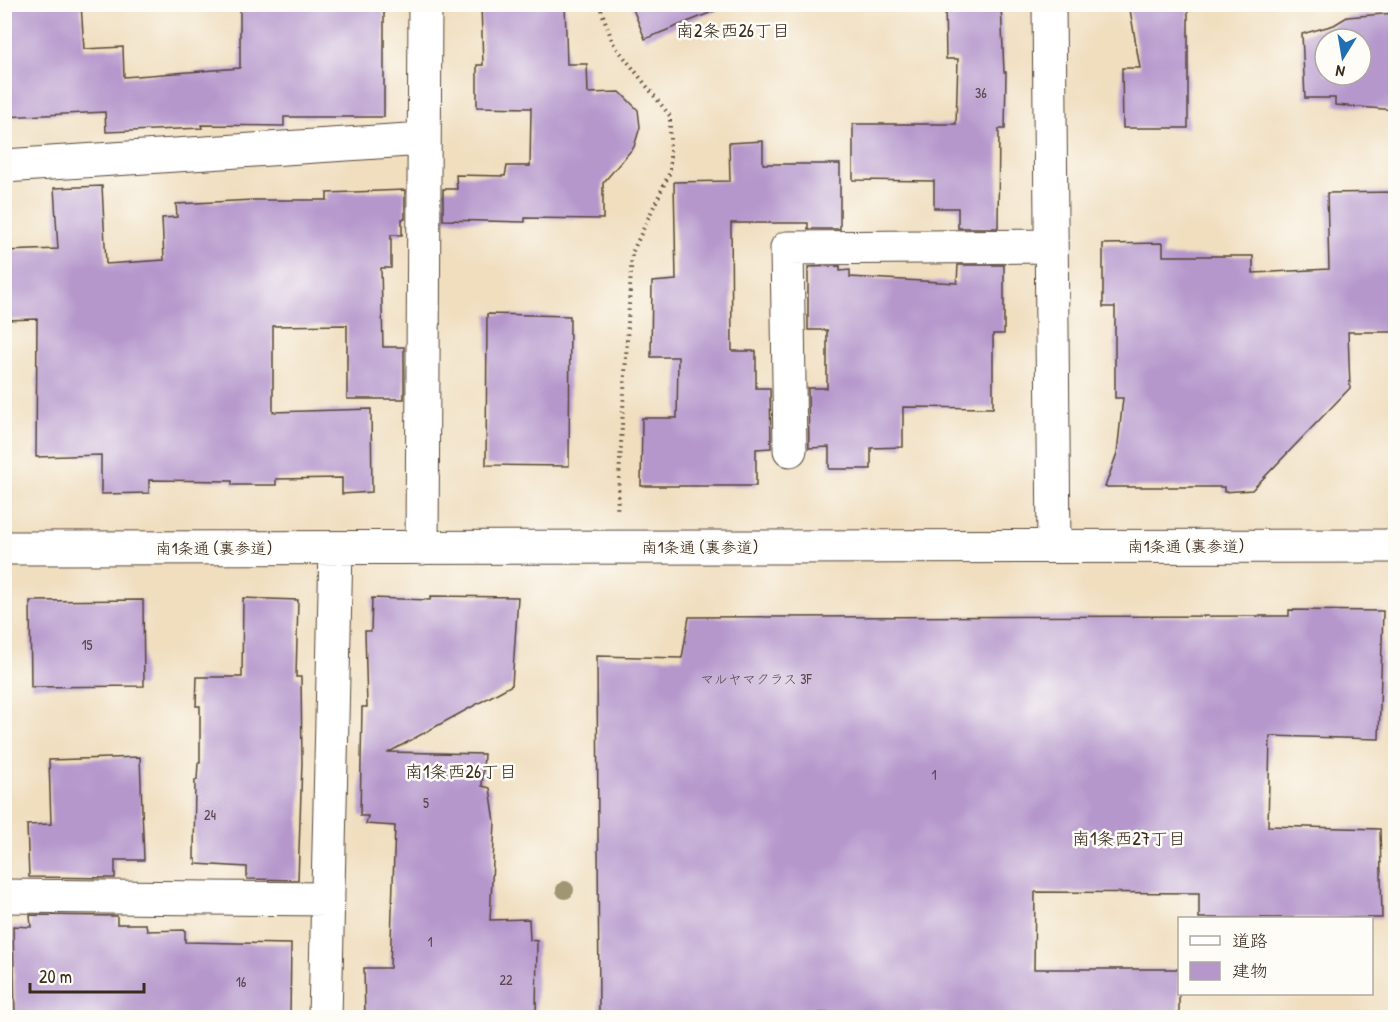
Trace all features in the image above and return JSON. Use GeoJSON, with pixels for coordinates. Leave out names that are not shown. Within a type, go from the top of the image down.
{"type":"FeatureCollection","features":[{"type":"Feature","properties":{"kind":"street"},"geometry":{"type":"LineString","coordinates":[[422,548],[425,4]]}},
{"type":"Feature","properties":{"kind":"street"},"geometry":{"type":"LineString","coordinates":[[1049,4],[1054,546]]}},
{"type":"Feature","properties":{"kind":"street"},"geometry":{"type":"LineString","coordinates":[[4,165],[424,139]]}},
{"type":"Feature","properties":{"kind":"street"},"geometry":{"type":"LineString","coordinates":[[790,450],[787,248],[1051,246]]}},
{"type":"Feature","properties":{"kind":"street","name":"南1条通 (裏参道)"},"geometry":{"type":"LineString","coordinates":[[4,548],[1395,546]]}},
{"type":"Feature","properties":{"kind":"street"},"geometry":{"type":"LineString","coordinates":[[325,1017],[336,548]]}},
{"type":"Feature","properties":{"kind":"street"},"geometry":{"type":"LineString","coordinates":[[4,896],[328,899]]}},
{"type":"Feature","properties":{"kind":"path"},"geometry":{"type":"LineString","coordinates":[[599,4],[613,43],[670,116],[670,172],[632,252],[615,547]]}},
{"type":"Feature","properties":{"kind":"building"},"geometry":{"type":"Polygon","coordinates":[[[4,4],[81,4],[84,49],[123,47],[124,77],[240,68],[240,4],[384,4],[384,117],[284,117],[284,126],[201,125],[202,128],[106,132],[105,112],[4,117],[4,4]]]}},
{"type":"Feature","properties":{"kind":"building"},"geometry":{"type":"Polygon","coordinates":[[[481,4],[565,4],[567,64],[587,64],[588,93],[620,92],[638,110],[640,127],[634,147],[603,183],[603,219],[525,218],[525,222],[443,220],[443,189],[457,189],[456,175],[505,176],[507,166],[530,166],[531,108],[477,107],[477,65],[483,65],[481,4]]]}},
{"type":"Feature","properties":{"kind":"building"},"geometry":{"type":"Polygon","coordinates":[[[631,4],[727,4],[727,6],[645,39],[631,4]]]}},
{"type":"Feature","properties":{"kind":"building"},"geometry":{"type":"Polygon","coordinates":[[[945,4],[1001,4],[1004,72],[1006,72],[1005,129],[999,129],[998,228],[958,228],[958,208],[934,208],[934,181],[853,180],[853,124],[956,124],[958,59],[946,59],[945,4]]]}},
{"type":"Feature","properties":{"kind":"building"},"geometry":{"type":"Polygon","coordinates":[[[1129,4],[1188,4],[1188,128],[1123,128],[1122,68],[1140,68],[1129,4]]]}},
{"type":"Feature","properties":{"kind":"building"},"geometry":{"type":"Polygon","coordinates":[[[1395,13],[1395,110],[1335,105],[1335,98],[1305,98],[1302,34],[1313,31],[1313,87],[1373,87],[1373,27],[1327,27],[1347,17],[1395,13]]]}},
{"type":"Feature","properties":{"kind":"building"},"geometry":{"type":"Polygon","coordinates":[[[763,141],[763,164],[840,164],[840,229],[808,229],[808,223],[731,223],[732,351],[756,351],[756,388],[770,388],[771,448],[756,449],[756,486],[641,486],[642,418],[677,418],[678,357],[651,357],[652,282],[676,280],[674,182],[730,181],[729,143],[763,141]]]}},
{"type":"Feature","properties":{"kind":"building"},"geometry":{"type":"Polygon","coordinates":[[[102,186],[106,264],[164,260],[162,218],[177,217],[176,204],[253,200],[327,200],[327,193],[405,190],[405,219],[402,219],[402,235],[391,235],[391,268],[381,268],[383,347],[404,347],[404,399],[347,399],[347,325],[273,326],[273,412],[371,409],[372,492],[342,494],[342,478],[276,479],[276,485],[232,485],[232,481],[149,480],[149,493],[101,494],[101,455],[36,457],[37,319],[4,320],[4,251],[58,249],[54,188],[102,186]]]}},
{"type":"Feature","properties":{"kind":"building"},"geometry":{"type":"Polygon","coordinates":[[[1395,192],[1395,332],[1348,332],[1350,388],[1252,490],[1224,492],[1224,487],[1105,487],[1117,453],[1123,398],[1115,398],[1115,307],[1103,307],[1103,244],[1163,243],[1163,256],[1253,256],[1253,273],[1329,269],[1327,193],[1395,192]]]}},
{"type":"Feature","properties":{"kind":"building"},"geometry":{"type":"Polygon","coordinates":[[[958,265],[1004,265],[1004,334],[993,334],[993,408],[903,407],[903,447],[871,448],[871,469],[829,469],[829,447],[809,448],[808,388],[827,388],[827,330],[808,330],[808,267],[840,266],[840,271],[850,270],[850,277],[957,283],[958,265]]]}},
{"type":"Feature","properties":{"kind":"building"},"geometry":{"type":"Polygon","coordinates":[[[487,314],[570,316],[569,466],[486,465],[487,314]]]}},
{"type":"Feature","properties":{"kind":"building"},"geometry":{"type":"Polygon","coordinates":[[[431,596],[518,597],[512,685],[389,752],[484,754],[482,786],[490,788],[495,822],[490,920],[529,919],[530,940],[537,941],[536,1017],[365,1017],[364,968],[390,968],[395,826],[366,824],[368,816],[360,816],[362,707],[367,707],[365,631],[371,631],[372,598],[430,600],[431,596]]]}},
{"type":"Feature","properties":{"kind":"building"},"geometry":{"type":"Polygon","coordinates":[[[243,598],[298,600],[296,677],[301,677],[302,762],[298,880],[247,879],[247,867],[196,864],[196,859],[194,859],[195,780],[197,780],[198,763],[200,763],[200,706],[196,706],[197,677],[242,677],[243,598]]]}},
{"type":"Feature","properties":{"kind":"building"},"geometry":{"type":"Polygon","coordinates":[[[143,600],[144,686],[31,687],[30,601],[143,600]]]}},
{"type":"Feature","properties":{"kind":"building"},"geometry":{"type":"Polygon","coordinates":[[[1289,610],[1383,611],[1379,739],[1270,736],[1268,826],[1380,829],[1382,918],[1199,917],[1199,893],[1035,892],[1034,969],[1178,969],[1179,1017],[949,1017],[949,1014],[820,1013],[820,1017],[599,1017],[597,656],[682,658],[689,617],[1289,616],[1289,610]]]}},
{"type":"Feature","properties":{"kind":"building"},"geometry":{"type":"Polygon","coordinates":[[[140,757],[144,860],[115,860],[115,878],[29,877],[27,825],[51,824],[49,760],[140,757]]]}},
{"type":"Feature","properties":{"kind":"building"},"geometry":{"type":"Polygon","coordinates":[[[30,915],[117,916],[117,924],[146,924],[147,931],[185,930],[185,942],[291,944],[290,1017],[15,1017],[13,926],[31,927],[30,915]]]}},
{"type":"Feature","properties":{"kind":"district","name":"南2条西26丁目"},"geometry":{"type":"Point","coordinates":[733,30]}},
{"type":"Feature","properties":{"kind":"district","name":"南1条西26丁目"},"geometry":{"type":"Point","coordinates":[461,771]}},
{"type":"Feature","properties":{"kind":"district","name":"南1条西27丁目"},"geometry":{"type":"Point","coordinates":[1129,838]}}]}
